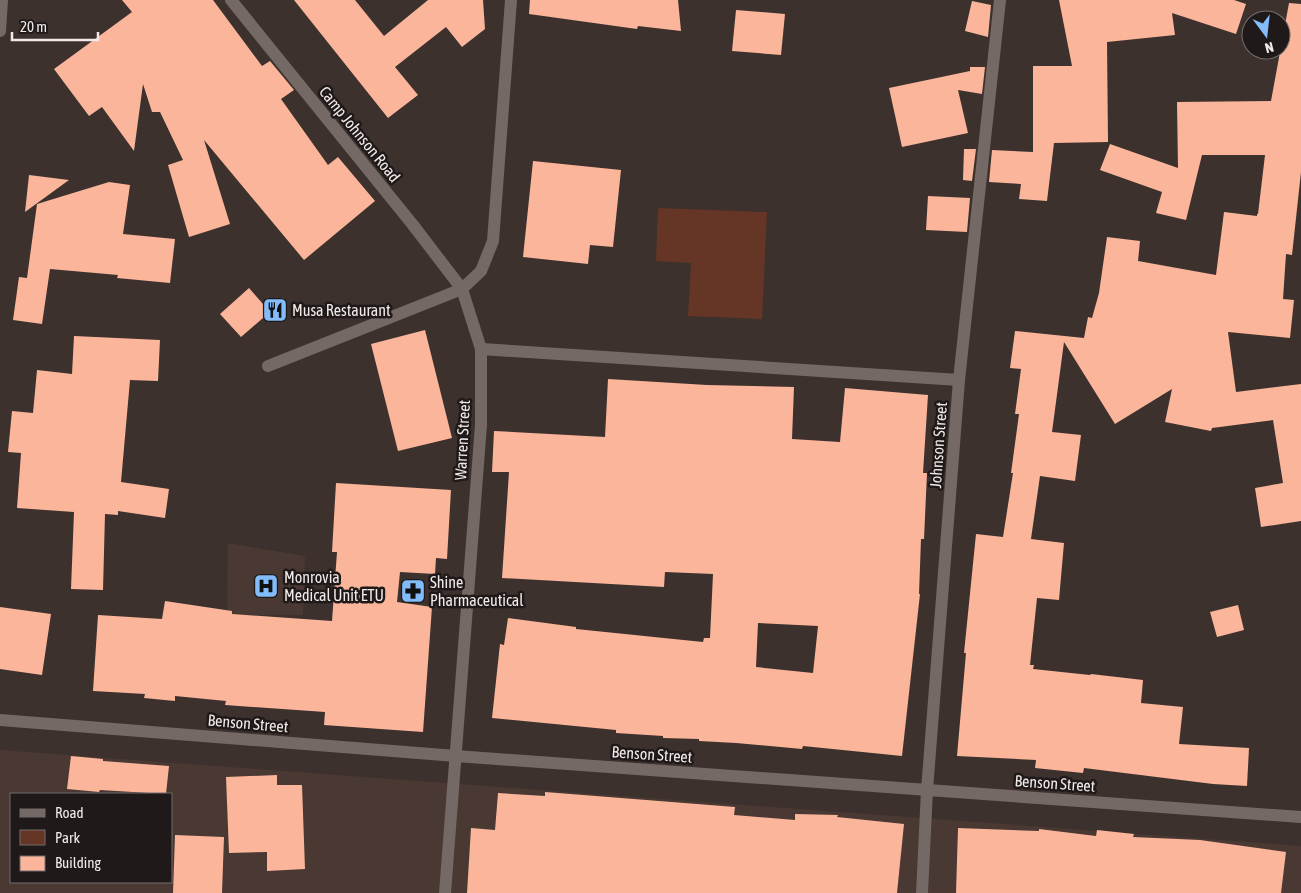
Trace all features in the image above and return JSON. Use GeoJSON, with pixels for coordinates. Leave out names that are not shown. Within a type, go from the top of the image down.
{"type":"FeatureCollection","features":[{"type":"Feature","properties":{"kind":"street"},"geometry":{"type":"LineString","coordinates":[[0,32],[2,0]]}},
{"type":"Feature","properties":{"kind":"street","name":"Camp Johnson Road"},"geometry":{"type":"LineString","coordinates":[[231,0],[462,289]]}},
{"type":"Feature","properties":{"kind":"street"},"geometry":{"type":"LineString","coordinates":[[268,366],[462,289],[481,271],[493,240],[511,0]]}},
{"type":"Feature","properties":{"kind":"street","name":"Johnson Street"},"geometry":{"type":"LineString","coordinates":[[922,893],[927,790],[959,380],[1000,0]]}},
{"type":"Feature","properties":{"kind":"street","name":"Warren Street"},"geometry":{"type":"LineString","coordinates":[[445,893],[481,425],[481,349],[462,289]]}},
{"type":"Feature","properties":{"kind":"street"},"geometry":{"type":"LineString","coordinates":[[481,349],[959,380]]}},
{"type":"Feature","properties":{"kind":"street","name":"Benson Street"},"geometry":{"type":"LineString","coordinates":[[0,720],[456,756],[1301,817]]}},
{"type":"Feature","properties":{"kind":"shaded area","name":"Monrovia Medical Unit ETU"},"geometry":{"type":"Polygon","coordinates":[[[228,543],[305,556],[303,615],[227,615],[228,543]]]}},
{"type":"Feature","properties":{"kind":"shaded area"},"geometry":{"type":"Polygon","coordinates":[[[0,750],[1301,846],[1301,893],[0,893],[0,750]]]}},
{"type":"Feature","properties":{"kind":"green space"},"geometry":{"type":"Polygon","coordinates":[[[658,208],[767,212],[762,319],[688,316],[691,263],[656,261],[658,208]]]}},
{"type":"Feature","properties":{"kind":"building"},"geometry":{"type":"Polygon","coordinates":[[[122,0],[213,0],[262,66],[270,61],[294,90],[281,99],[328,165],[338,157],[375,201],[304,260],[204,140],[230,224],[189,237],[168,165],[183,160],[160,112],[152,112],[143,84],[134,151],[102,107],[89,116],[54,69],[132,12],[122,0]]]}},
{"type":"Feature","properties":{"kind":"building"},"geometry":{"type":"Polygon","coordinates":[[[294,0],[355,0],[384,36],[428,0],[483,0],[485,29],[462,47],[446,27],[395,67],[418,95],[388,118],[294,0]]]}},
{"type":"Feature","properties":{"kind":"building"},"geometry":{"type":"Polygon","coordinates":[[[530,0],[678,0],[681,31],[638,26],[637,29],[529,14],[530,0]]]}},
{"type":"Feature","properties":{"kind":"building"},"geometry":{"type":"Polygon","coordinates":[[[1059,0],[1234,0],[1246,4],[1244,10],[1241,10],[1241,19],[1236,34],[1172,13],[1175,35],[1107,42],[1108,142],[1054,143],[1047,201],[1019,199],[1021,184],[989,182],[992,150],[1033,152],[1033,66],[1072,66],[1059,0]]]}},
{"type":"Feature","properties":{"kind":"building"},"geometry":{"type":"Polygon","coordinates":[[[972,1],[991,5],[988,37],[965,31],[972,1]]]}},
{"type":"Feature","properties":{"kind":"building"},"geometry":{"type":"Polygon","coordinates":[[[1289,3],[1301,4],[1301,172],[1292,255],[1286,254],[1283,299],[1294,300],[1290,338],[1228,332],[1236,392],[1301,384],[1301,521],[1261,527],[1255,488],[1283,483],[1273,420],[1212,428],[1211,431],[1165,422],[1172,389],[1115,424],[1064,342],[1052,432],[1081,435],[1075,481],[1040,476],[1031,539],[1064,543],[1059,600],[1037,598],[1030,665],[1034,665],[1033,669],[1143,680],[1141,703],[1183,707],[1179,744],[1249,748],[1247,786],[1213,784],[1084,768],[1083,773],[1035,768],[1036,760],[957,756],[966,653],[964,653],[976,534],[1003,537],[1013,473],[1011,473],[1019,414],[1015,414],[1021,369],[1010,368],[1015,331],[1084,338],[1088,317],[1092,318],[1099,293],[1107,237],[1140,241],[1138,261],[1216,275],[1224,212],[1257,216],[1265,155],[1202,155],[1186,220],[1156,213],[1162,192],[1100,170],[1110,144],[1178,168],[1177,102],[1271,101],[1279,60],[1291,60],[1291,10],[1288,10],[1289,3]]]}},
{"type":"Feature","properties":{"kind":"building"},"geometry":{"type":"Polygon","coordinates":[[[736,10],[785,14],[781,55],[732,51],[736,10]]]}},
{"type":"Feature","properties":{"kind":"building"},"geometry":{"type":"Polygon","coordinates":[[[970,67],[985,67],[982,94],[958,90],[968,133],[902,147],[889,88],[970,71],[970,67]]]}},
{"type":"Feature","properties":{"kind":"building"},"geometry":{"type":"Polygon","coordinates":[[[964,149],[976,149],[972,181],[963,180],[964,149]]]}},
{"type":"Feature","properties":{"kind":"building"},"geometry":{"type":"Polygon","coordinates":[[[533,161],[621,170],[613,247],[590,245],[588,264],[523,257],[533,161]]]}},
{"type":"Feature","properties":{"kind":"building"},"geometry":{"type":"Polygon","coordinates":[[[29,175],[69,180],[25,212],[29,175]]]}},
{"type":"Feature","properties":{"kind":"building"},"geometry":{"type":"Polygon","coordinates":[[[109,182],[130,185],[123,234],[175,239],[170,283],[117,278],[118,275],[50,269],[42,324],[13,320],[19,277],[27,278],[37,204],[109,182]]]}},
{"type":"Feature","properties":{"kind":"building"},"geometry":{"type":"Polygon","coordinates":[[[928,196],[970,198],[967,232],[926,230],[928,196]]]}},
{"type":"Feature","properties":{"kind":"building"},"geometry":{"type":"Polygon","coordinates":[[[249,288],[270,312],[241,337],[220,314],[249,288]]]}},
{"type":"Feature","properties":{"kind":"building"},"geometry":{"type":"Polygon","coordinates":[[[425,330],[452,438],[398,451],[371,344],[425,330]]]}},
{"type":"Feature","properties":{"kind":"building"},"geometry":{"type":"Polygon","coordinates":[[[74,336],[160,340],[158,381],[130,380],[121,482],[169,489],[165,518],[118,511],[118,515],[105,514],[103,590],[71,589],[74,512],[17,508],[21,453],[8,452],[12,411],[33,413],[37,370],[72,374],[74,336]]]}},
{"type":"Feature","properties":{"kind":"building"},"geometry":{"type":"Polygon","coordinates":[[[608,379],[707,385],[794,387],[792,439],[840,442],[845,388],[928,395],[923,473],[927,473],[924,539],[921,539],[920,594],[902,756],[803,746],[802,749],[699,741],[699,739],[663,738],[663,736],[616,733],[616,730],[492,718],[500,644],[504,645],[508,618],[576,627],[576,629],[703,642],[704,638],[710,638],[713,574],[665,572],[664,587],[502,578],[509,472],[492,472],[494,431],[605,437],[608,379]],[[758,623],[756,667],[813,673],[818,626],[758,623]]]}},
{"type":"Feature","properties":{"kind":"building"},"geometry":{"type":"Polygon","coordinates":[[[336,483],[451,490],[447,559],[436,558],[435,574],[400,572],[397,602],[432,607],[423,732],[324,725],[325,712],[225,705],[226,701],[175,696],[175,701],[144,698],[145,694],[93,691],[98,615],[162,619],[165,601],[232,611],[232,614],[332,621],[337,552],[332,552],[336,483]]]}},
{"type":"Feature","properties":{"kind":"building"},"geometry":{"type":"Polygon","coordinates":[[[1238,605],[1244,630],[1217,637],[1210,612],[1238,605]]]}},
{"type":"Feature","properties":{"kind":"building"},"geometry":{"type":"Polygon","coordinates":[[[0,607],[51,614],[42,675],[0,669],[0,607]]]}},
{"type":"Feature","properties":{"kind":"building"},"geometry":{"type":"Polygon","coordinates":[[[71,756],[103,759],[103,761],[169,766],[166,793],[100,790],[99,792],[67,789],[71,756]]]}},
{"type":"Feature","properties":{"kind":"building"},"geometry":{"type":"Polygon","coordinates":[[[277,775],[277,785],[302,785],[305,869],[267,871],[267,852],[229,853],[226,777],[277,775]]]}},
{"type":"Feature","properties":{"kind":"building"},"geometry":{"type":"Polygon","coordinates":[[[545,792],[735,807],[734,815],[795,820],[795,814],[838,815],[837,817],[904,824],[897,893],[467,893],[471,828],[495,830],[498,793],[545,796],[545,792]]]}},
{"type":"Feature","properties":{"kind":"building"},"geometry":{"type":"Polygon","coordinates":[[[958,828],[1039,831],[1039,829],[1096,836],[1097,830],[1134,834],[1133,837],[1200,840],[1286,852],[1281,893],[956,893],[958,828]]]}},
{"type":"Feature","properties":{"kind":"building"},"geometry":{"type":"Polygon","coordinates":[[[175,835],[224,837],[222,893],[173,893],[175,835]]]}},
{"type":"Feature","properties":{"kind":"place","name":"Musa Restaurant"},"geometry":{"type":"Point","coordinates":[275,310]}},
{"type":"Feature","properties":{"kind":"place","name":"Monrovia Medical Unit ETU"},"geometry":{"type":"Point","coordinates":[266,586]}},
{"type":"Feature","properties":{"kind":"place","name":"Shine Pharmaceutical"},"geometry":{"type":"Point","coordinates":[413,591]}}]}
